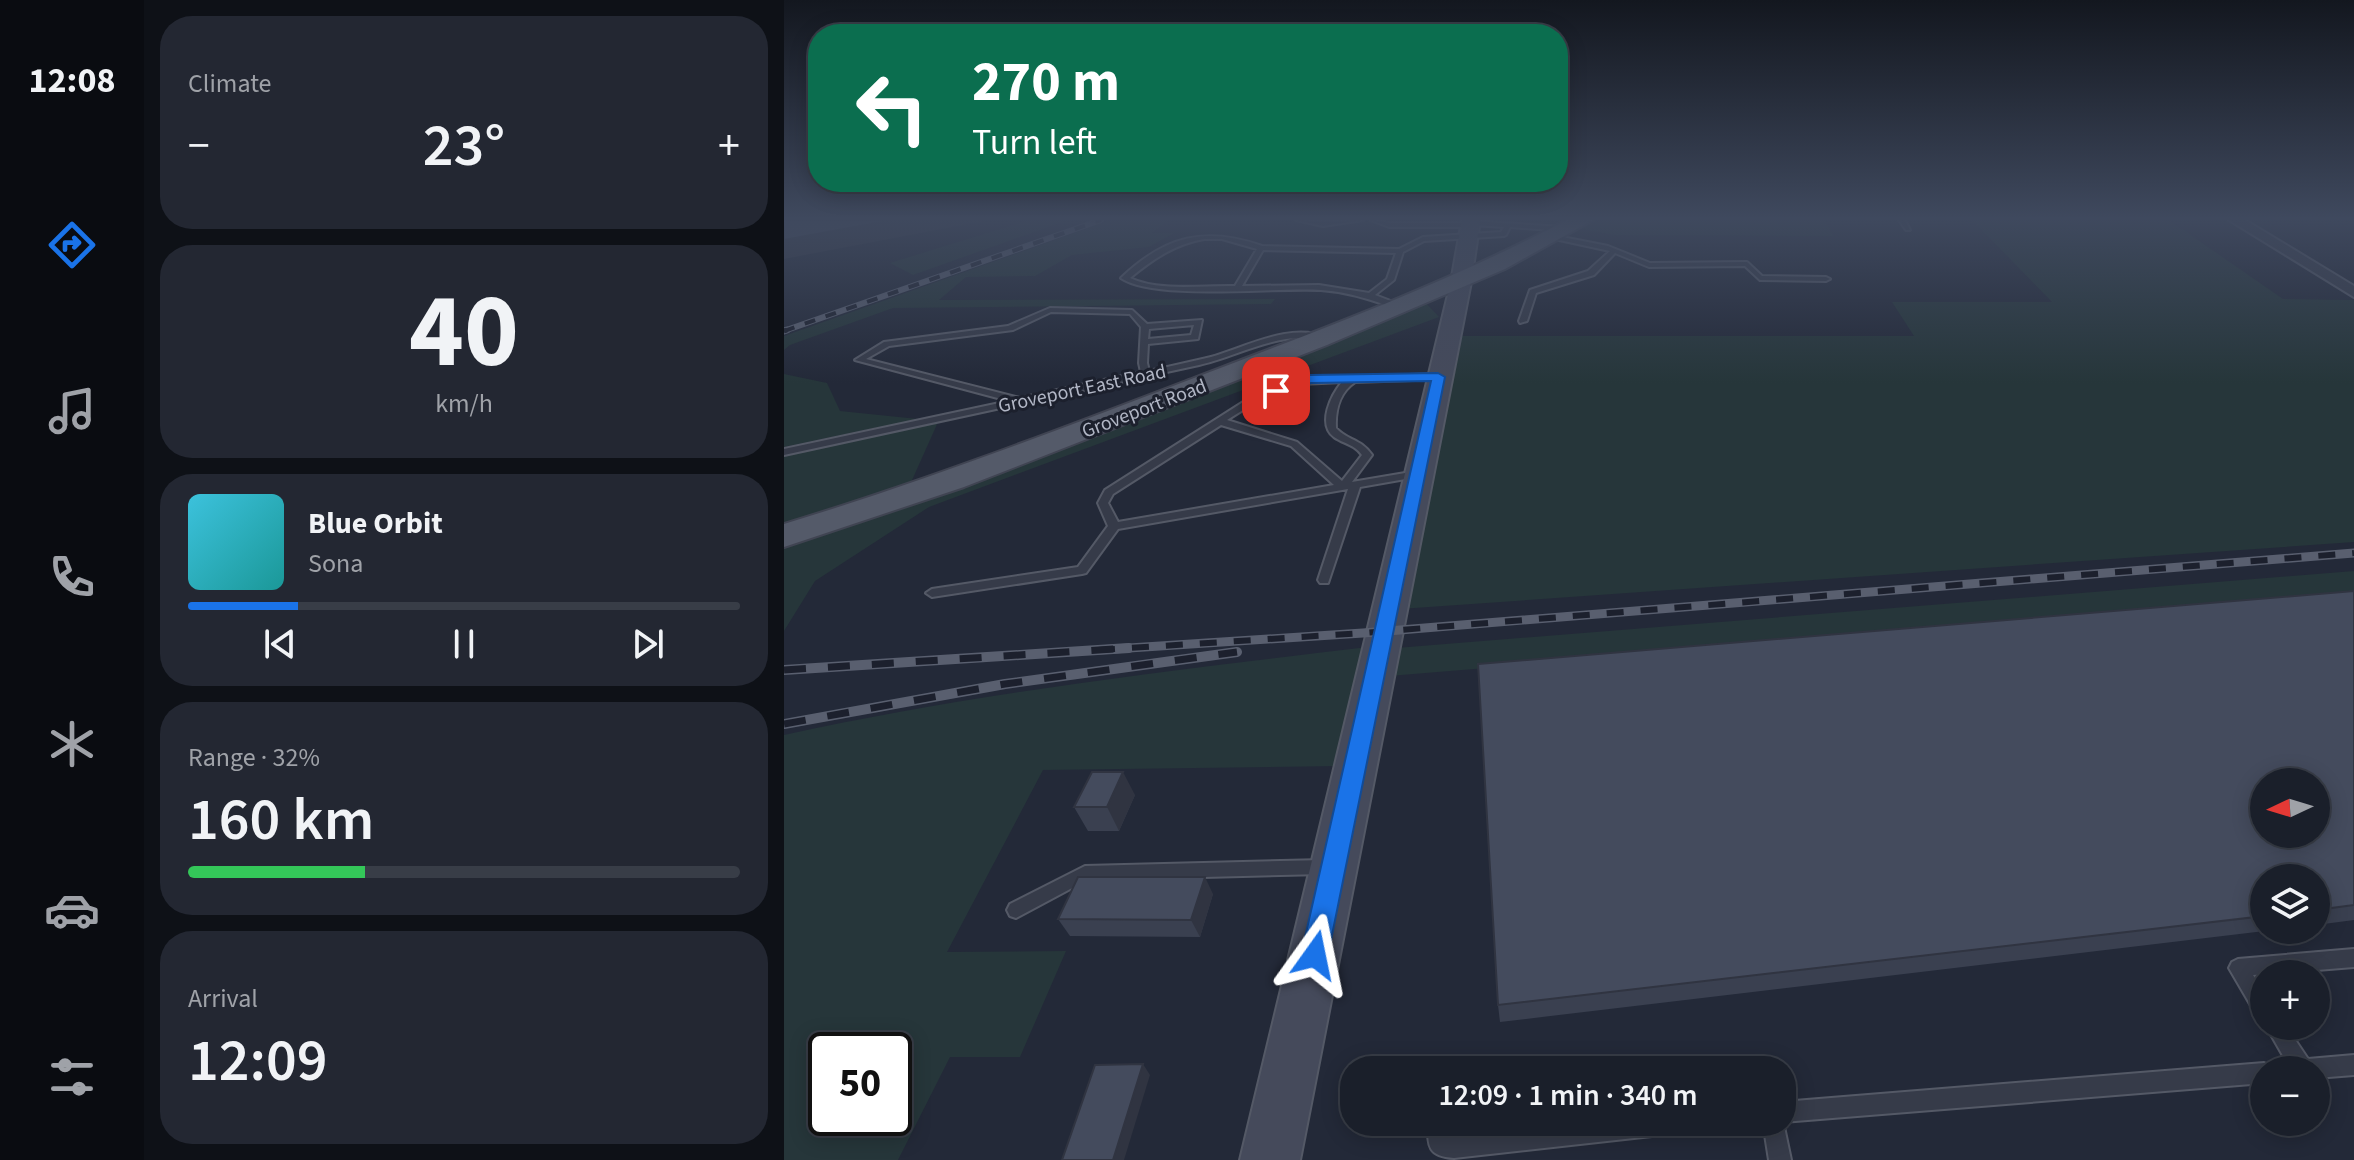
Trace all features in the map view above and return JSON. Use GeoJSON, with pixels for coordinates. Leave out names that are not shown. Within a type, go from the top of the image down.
{"type":"FeatureCollection","features":[{"type":"Feature","properties":{"kind":"main road"},"geometry":{"type":"LineString","coordinates":[[1270,1160],[1462,274]]}},
{"type":"Feature","properties":{"kind":"main road","name":"Groveport Road"},"geometry":{"type":"LineString","coordinates":[[784,536],[996,464],[1322,338],[1385,300],[1461,282],[1477,274]]}},
{"type":"Feature","properties":{"kind":"street"},"geometry":{"type":"LineString","coordinates":[[2325,274],[2354,292]]}},
{"type":"Feature","properties":{"kind":"lane"},"geometry":{"type":"LineString","coordinates":[[1129,274],[1125,278],[1131,282],[1151,284],[1353,289],[1385,300],[1392,274]]}},
{"type":"Feature","properties":{"kind":"lane"},"geometry":{"type":"LineString","coordinates":[[1237,288],[1245,274]]}},
{"type":"Feature","properties":{"kind":"lane"},"geometry":{"type":"LineString","coordinates":[[1523,321],[1533,292],[1588,274]]}},
{"type":"Feature","properties":{"kind":"lane"},"geometry":{"type":"LineString","coordinates":[[1756,274],[1760,278],[1826,279]]}},
{"type":"Feature","properties":{"kind":"lane"},"geometry":{"type":"LineString","coordinates":[[1022,401],[859,360],[887,344],[1010,328],[1050,310],[1132,312],[1145,327],[1146,374]]}},
{"type":"Feature","properties":{"kind":"lane"},"geometry":{"type":"LineString","coordinates":[[1143,342],[1195,337],[1199,322],[1145,327]]}},
{"type":"Feature","properties":{"kind":"lane","name":"Groveport East Road"},"geometry":{"type":"LineString","coordinates":[[784,452],[1220,358],[1296,334],[1322,338]]}},
{"type":"Feature","properties":{"kind":"lane"},"geometry":{"type":"LineString","coordinates":[[1114,526],[1103,503],[1109,492],[1251,401],[1300,381],[1438,377]]}},
{"type":"Feature","properties":{"kind":"lane"},"geometry":{"type":"LineString","coordinates":[[1324,580],[1349,486],[1367,455],[1363,447],[1335,435],[1331,429],[1331,416],[1340,389],[1352,380]]}},
{"type":"Feature","properties":{"kind":"lane"},"geometry":{"type":"LineString","coordinates":[[1219,421],[1294,444],[1349,486]]}},
{"type":"Feature","properties":{"kind":"lane"},"geometry":{"type":"LineString","coordinates":[[932,593],[1082,570],[1114,526],[1417,474]]}},
{"type":"Feature","properties":{"kind":"lane"},"geometry":{"type":"LineString","coordinates":[[1016,910],[1085,873],[1334,867]]}},
{"type":"Feature","properties":{"kind":"lane"},"geometry":{"type":"LineString","coordinates":[[2330,960],[2354,958]]}},
{"type":"Feature","properties":{"kind":"lane"},"geometry":{"type":"LineString","coordinates":[[2250,967],[2238,968],[2250,987]]}},
{"type":"Feature","properties":{"kind":"lane"},"geometry":{"type":"LineString","coordinates":[[2330,1067],[2354,1065]]}},
{"type":"Feature","properties":{"kind":"lane"},"geometry":{"type":"LineString","coordinates":[[1796,1111],[2250,1074]]}},
{"type":"Feature","properties":{"kind":"lane"},"geometry":{"type":"LineString","coordinates":[[1438,1136],[1438,1143],[1443,1147],[1517,1136]]}},
{"type":"Feature","properties":{"kind":"lane"},"geometry":{"type":"LineString","coordinates":[[1776,1136],[1780,1160]]}},
{"type":"Feature","properties":{"kind":"shaded area"},"geometry":{"type":"Polygon","coordinates":[[[958,274],[1038,274],[966,277],[939,300],[1275,299],[1271,304],[893,308],[790,345],[784,350],[784,336],[958,274]]]}},
{"type":"Feature","properties":{"kind":"shaded area"},"geometry":{"type":"Polygon","coordinates":[[[2025,274],[2247,274],[2283,299],[2354,300],[2354,542],[1400,609],[1454,336],[1914,336],[1892,302],[2052,302],[2025,274]]]}},
{"type":"Feature","properties":{"kind":"shaded area"},"geometry":{"type":"Polygon","coordinates":[[[1425,302],[1439,317],[929,507],[815,581],[784,631],[784,543],[1425,302]]]}},
{"type":"Feature","properties":{"kind":"shaded area"},"geometry":{"type":"Polygon","coordinates":[[[784,374],[827,383],[840,411],[918,419],[784,447],[784,374]]]}},
{"type":"Feature","properties":{"kind":"shaded area"},"geometry":{"type":"Polygon","coordinates":[[[938,422],[909,487],[784,528],[784,454],[938,422]]]}},
{"type":"Feature","properties":{"kind":"shaded area"},"geometry":{"type":"Polygon","coordinates":[[[2354,571],[2354,596],[1389,676],[1396,648],[2354,571]]]}},
{"type":"Feature","properties":{"kind":"shaded area"},"geometry":{"type":"Polygon","coordinates":[[[1368,647],[1341,766],[1043,770],[947,952],[1066,951],[1020,1057],[950,1057],[912,1132],[912,1032],[808,1032],[808,1136],[910,1136],[898,1160],[784,1160],[784,735],[929,707],[1148,674],[1368,647]]]}},
{"type":"Feature","properties":{"kind":"building"},"geometry":{"type":"Polygon","coordinates":[[[2354,591],[2354,905],[2330,908],[2330,864],[2250,864],[2250,918],[1498,1005],[1478,664],[2354,591]]]}},
{"type":"Feature","properties":{"kind":"building"},"geometry":{"type":"Polygon","coordinates":[[[1092,772],[1123,772],[1107,807],[1074,807],[1092,772]]]}},
{"type":"Feature","properties":{"kind":"building"},"geometry":{"type":"Polygon","coordinates":[[[1078,877],[1205,877],[1191,920],[1058,919],[1078,877]]]}},
{"type":"Feature","properties":{"kind":"building"},"geometry":{"type":"Polygon","coordinates":[[[1143,1064],[1113,1160],[1062,1160],[1095,1065],[1143,1064]]]}},
{"type":"Feature","properties":{"kind":"railway"},"geometry":{"type":"LineString","coordinates":[[784,331],[946,274]]}},
{"type":"Feature","properties":{"kind":"railway"},"geometry":{"type":"LineString","coordinates":[[1098,650],[1363,633],[2354,553]]}},
{"type":"Feature","properties":{"kind":"railway"},"geometry":{"type":"LineString","coordinates":[[784,670],[1129,648]]}},
{"type":"Feature","properties":{"kind":"railway"},"geometry":{"type":"LineString","coordinates":[[784,724],[1005,684],[1237,652]]}},
{"type":"Feature","properties":{"kind":"route"},"geometry":{"type":"LineString","coordinates":[[1276,391],[1310,379],[1438,377],[1315,955]]}}]}
